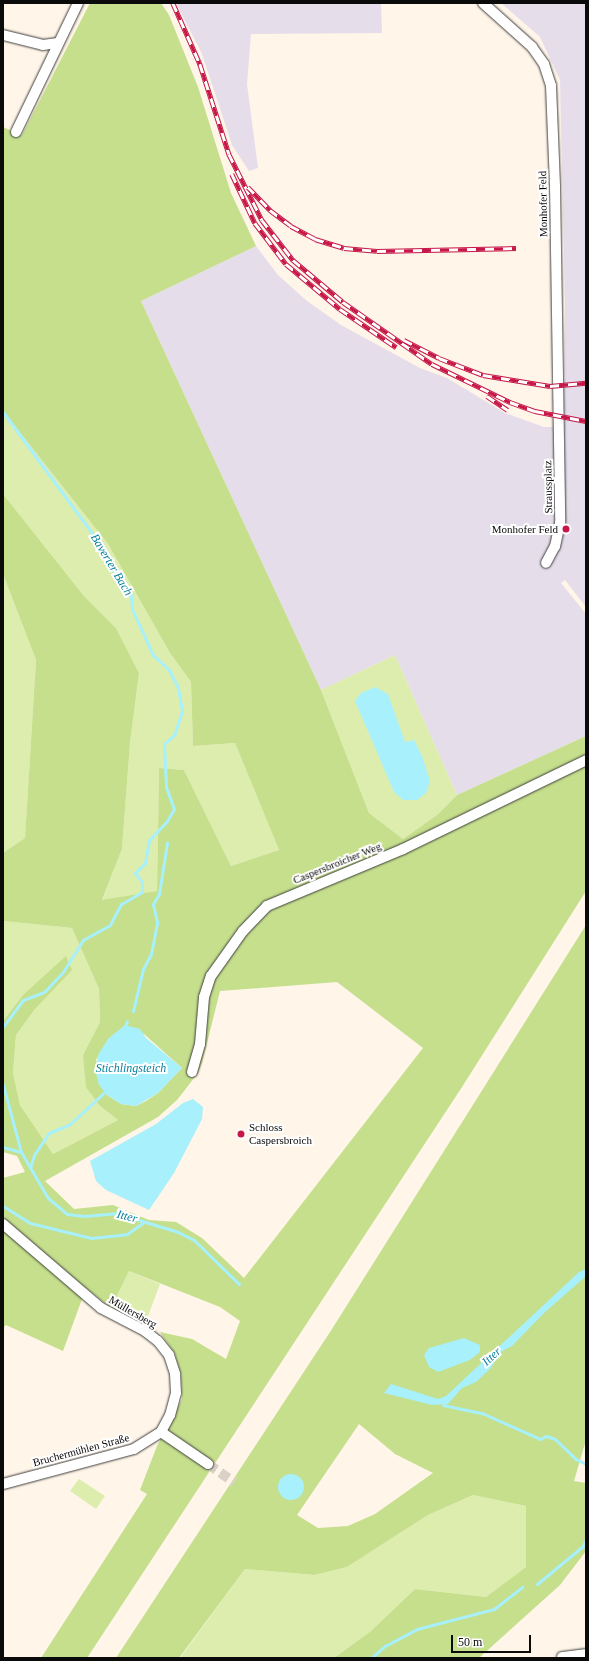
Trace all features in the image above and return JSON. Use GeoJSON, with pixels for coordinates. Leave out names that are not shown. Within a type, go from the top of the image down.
{"type":"FeatureCollection","features":[{"type":"Feature","properties":{"kind":"street"},"geometry":{"type":"LineString","coordinates":[[16,132],[78,3]]}},
{"type":"Feature","properties":{"kind":"street","name":"Monhofer Feld"},"geometry":{"type":"LineString","coordinates":[[483,3],[532,47],[544,64],[550,80],[555,186],[559,432]]}},
{"type":"Feature","properties":{"kind":"street"},"geometry":{"type":"LineString","coordinates":[[3,35],[43,45],[58,43]]}},
{"type":"Feature","properties":{"kind":"street","name":"Straussplatz"},"geometry":{"type":"LineString","coordinates":[[546,563],[555,546],[560,523],[559,432]]}},
{"type":"Feature","properties":{"kind":"street","name":"Caspersbroicher Weg"},"geometry":{"type":"LineString","coordinates":[[192,1072],[200,1044],[204,997],[211,976],[243,931],[267,906],[403,850],[586,760]]}},
{"type":"Feature","properties":{"kind":"street","name":"Müllersberg"},"geometry":{"type":"LineString","coordinates":[[3,1224],[101,1308],[145,1331],[158,1341],[169,1356],[175,1374],[176,1393],[170,1415],[160,1432]]}},
{"type":"Feature","properties":{"kind":"street"},"geometry":{"type":"LineString","coordinates":[[160,1432],[208,1464]]}},
{"type":"Feature","properties":{"kind":"street","name":"Bruchermühlen Straße"},"geometry":{"type":"LineString","coordinates":[[3,1484],[134,1449],[160,1432]]}},
{"type":"Feature","properties":{"kind":"street"},"geometry":{"type":"LineString","coordinates":[[562,1656],[586,1654]]}},
{"type":"Feature","properties":{"kind":"shaded area"},"geometry":{"type":"Polygon","coordinates":[[[176,3],[381,3],[382,33],[251,34],[247,84],[258,168],[249,171],[232,145],[202,54],[176,3]]]}},
{"type":"Feature","properties":{"kind":"shaded area"},"geometry":{"type":"Polygon","coordinates":[[[501,3],[586,3],[586,607],[565,580],[561,583],[586,614],[586,736],[457,795],[395,655],[321,690],[141,301],[256,246],[278,275],[307,301],[341,325],[420,368],[447,378],[505,413],[544,427],[564,427],[565,302],[560,80],[540,37],[501,3]]]}},
{"type":"Feature","properties":{"kind":"green space"},"geometry":{"type":"Polygon","coordinates":[[[90,3],[161,3],[169,15],[198,87],[231,193],[256,246],[141,301],[321,690],[369,813],[403,839],[437,815],[457,795],[586,736],[586,891],[462,1087],[87,1658],[41,1658],[147,1494],[140,1490],[157,1446],[182,1399],[181,1375],[175,1354],[160,1332],[192,1339],[226,1359],[240,1321],[220,1307],[129,1271],[111,1308],[86,1288],[63,1351],[6,1325],[3,1328],[3,1178],[25,1172],[17,1156],[3,1152],[3,1021],[23,995],[66,956],[72,970],[35,1009],[16,1035],[13,1073],[20,1105],[53,1154],[118,1120],[100,1106],[86,1087],[83,1055],[100,1022],[99,989],[72,928],[3,921],[3,853],[25,838],[36,660],[3,574],[3,494],[84,596],[116,628],[139,673],[130,743],[122,849],[102,900],[157,891],[159,768],[184,770],[231,866],[279,850],[235,743],[193,746],[191,682],[170,653],[108,544],[3,411],[3,127],[22,135],[90,3]],[[337,982],[220,991],[202,1063],[198,1073],[177,1100],[158,1117],[45,1181],[74,1209],[113,1205],[149,1220],[176,1222],[202,1238],[244,1278],[423,1048],[337,982]],[[144,1034],[109,1038],[96,1060],[107,1095],[121,1104],[136,1106],[146,1101],[158,1093],[182,1068],[144,1034]]]}},
{"type":"Feature","properties":{"kind":"green space"},"geometry":{"type":"Polygon","coordinates":[[[3,411],[108,544],[170,653],[191,682],[193,746],[235,743],[279,850],[231,866],[184,770],[159,768],[157,891],[102,901],[122,849],[130,743],[139,673],[116,628],[84,596],[3,494],[3,411]]]}},
{"type":"Feature","properties":{"kind":"green space"},"geometry":{"type":"Polygon","coordinates":[[[3,574],[36,660],[25,838],[3,853],[3,574]]]}},
{"type":"Feature","properties":{"kind":"green space"},"geometry":{"type":"Polygon","coordinates":[[[395,655],[457,795],[437,815],[403,839],[369,813],[321,690],[395,655]]]}},
{"type":"Feature","properties":{"kind":"green space"},"geometry":{"type":"Polygon","coordinates":[[[3,921],[72,928],[99,989],[100,1022],[83,1055],[100,1106],[118,1120],[53,1154],[20,1105],[13,1073],[16,1035],[35,1009],[23,995],[3,1021],[3,921]]]}},
{"type":"Feature","properties":{"kind":"green space"},"geometry":{"type":"Polygon","coordinates":[[[586,925],[586,1440],[574,1481],[586,1483],[586,1551],[560,1585],[479,1658],[334,1658],[371,1631],[415,1589],[486,1597],[526,1567],[526,1506],[473,1495],[428,1515],[347,1567],[314,1575],[245,1569],[179,1658],[116,1658],[332,1329],[586,925]],[[359,1424],[297,1515],[318,1528],[348,1526],[375,1514],[433,1473],[395,1454],[359,1424]]]}},
{"type":"Feature","properties":{"kind":"green space"},"geometry":{"type":"Polygon","coordinates":[[[129,1271],[160,1284],[145,1324],[111,1308],[129,1271]]]}},
{"type":"Feature","properties":{"kind":"green space"},"geometry":{"type":"Polygon","coordinates":[[[79,1479],[105,1496],[96,1509],[70,1491],[79,1479]]]}},
{"type":"Feature","properties":{"kind":"green space"},"geometry":{"type":"Polygon","coordinates":[[[473,1495],[526,1506],[526,1567],[486,1597],[415,1589],[371,1631],[334,1658],[180,1658],[245,1569],[313,1575],[347,1567],[428,1515],[473,1495]]]}},
{"type":"Feature","properties":{"kind":"water"},"geometry":{"type":"Polygon","coordinates":[[[375,687],[388,694],[405,742],[414,740],[422,756],[430,781],[426,793],[417,800],[403,800],[394,792],[355,701],[361,693],[375,687]]]}},
{"type":"Feature","properties":{"kind":"water","name":"Stichlingsteich"},"geometry":{"type":"Polygon","coordinates":[[[125,1025],[140,1029],[146,1038],[182,1068],[158,1093],[136,1106],[121,1104],[107,1095],[99,1085],[95,1069],[99,1053],[109,1038],[125,1025]]]}},
{"type":"Feature","properties":{"kind":"water"},"geometry":{"type":"Polygon","coordinates":[[[193,1099],[203,1107],[202,1119],[174,1173],[149,1210],[106,1190],[96,1181],[90,1161],[156,1124],[183,1103],[193,1099]]]}},
{"type":"Feature","properties":{"kind":"water"},"geometry":{"type":"Polygon","coordinates":[[[586,1269],[586,1276],[543,1314],[512,1346],[501,1352],[490,1369],[476,1382],[462,1388],[448,1404],[432,1405],[384,1393],[391,1384],[438,1399],[446,1396],[579,1272],[586,1269]]]}},
{"type":"Feature","properties":{"kind":"water"},"geometry":{"type":"Polygon","coordinates":[[[464,1338],[480,1345],[480,1352],[470,1360],[438,1372],[429,1367],[424,1355],[429,1348],[464,1338]]]}},
{"type":"Feature","properties":{"kind":"water"},"geometry":{"type":"Polygon","coordinates":[[[291,1474],[300,1478],[304,1487],[300,1496],[291,1500],[282,1496],[278,1487],[282,1478],[291,1474]]]}},
{"type":"Feature","properties":{"kind":"waterway","name":"Baverter Bach"},"geometry":{"type":"LineString","coordinates":[[3,412],[97,540],[116,576],[124,583],[131,595],[132,609],[153,655],[169,670],[178,688],[182,711],[174,735],[164,744],[166,787],[174,809],[167,821],[149,840],[145,863],[135,873],[142,882],[142,892],[121,904],[110,925],[83,940],[62,973],[44,992],[23,1000],[3,1027]]}},
{"type":"Feature","properties":{"kind":"waterway"},"geometry":{"type":"LineString","coordinates":[[133,1011],[143,969],[151,954],[157,922],[153,904],[159,894],[167,843]]}},
{"type":"Feature","properties":{"kind":"waterway"},"geometry":{"type":"LineString","coordinates":[[125,1027],[127,1021]]}},
{"type":"Feature","properties":{"kind":"waterway","name":"Baverter Bach"},"geometry":{"type":"LineString","coordinates":[[3,1085],[21,1152]]}},
{"type":"Feature","properties":{"kind":"waterway"},"geometry":{"type":"LineString","coordinates":[[30,1168],[34,1155],[49,1133],[70,1124],[107,1090]]}},
{"type":"Feature","properties":{"kind":"waterway","name":"Itter"},"geometry":{"type":"LineString","coordinates":[[3,1147],[21,1152],[48,1198],[67,1214],[84,1216],[116,1213],[178,1232],[194,1240],[239,1284]]}},
{"type":"Feature","properties":{"kind":"waterway"},"geometry":{"type":"LineString","coordinates":[[3,1206],[30,1223],[91,1238],[127,1234],[143,1223]]}},
{"type":"Feature","properties":{"kind":"waterway"},"geometry":{"type":"LineString","coordinates":[[443,1405],[482,1413],[540,1439],[546,1436],[555,1439],[576,1459],[586,1464]]}},
{"type":"Feature","properties":{"kind":"waterway"},"geometry":{"type":"LineString","coordinates":[[537,1584],[583,1546],[586,1539]]}},
{"type":"Feature","properties":{"kind":"waterway"},"geometry":{"type":"LineString","coordinates":[[371,1658],[385,1646],[417,1629],[494,1609],[522,1587]]}},
{"type":"Feature","properties":{"kind":"tunnel"},"geometry":{"type":"LineString","coordinates":[[208,1464],[234,1482]]}},
{"type":"Feature","properties":{"kind":"railway"},"geometry":{"type":"LineString","coordinates":[[173,3],[200,64],[229,154],[262,220],[293,260],[343,302],[432,364],[510,402],[535,411],[586,421]]}},
{"type":"Feature","properties":{"kind":"railway"},"geometry":{"type":"LineString","coordinates":[[232,174],[255,223],[286,264],[340,309],[396,347]]}},
{"type":"Feature","properties":{"kind":"railway"},"geometry":{"type":"LineString","coordinates":[[248,187],[270,210],[291,226],[315,239],[344,248],[377,251],[516,248]]}},
{"type":"Feature","properties":{"kind":"railway"},"geometry":{"type":"LineString","coordinates":[[404,340],[439,358],[483,375],[550,386],[586,383]]}},
{"type":"Feature","properties":{"kind":"railway"},"geometry":{"type":"LineString","coordinates":[[487,396],[508,410]]}},
{"type":"Feature","properties":{"kind":"place","name":"Monhofer Feld"},"geometry":{"type":"Point","coordinates":[566,529]}},
{"type":"Feature","properties":{"kind":"place","name":"Schloss Caspersbroich"},"geometry":{"type":"Point","coordinates":[241,1134]}}]}
